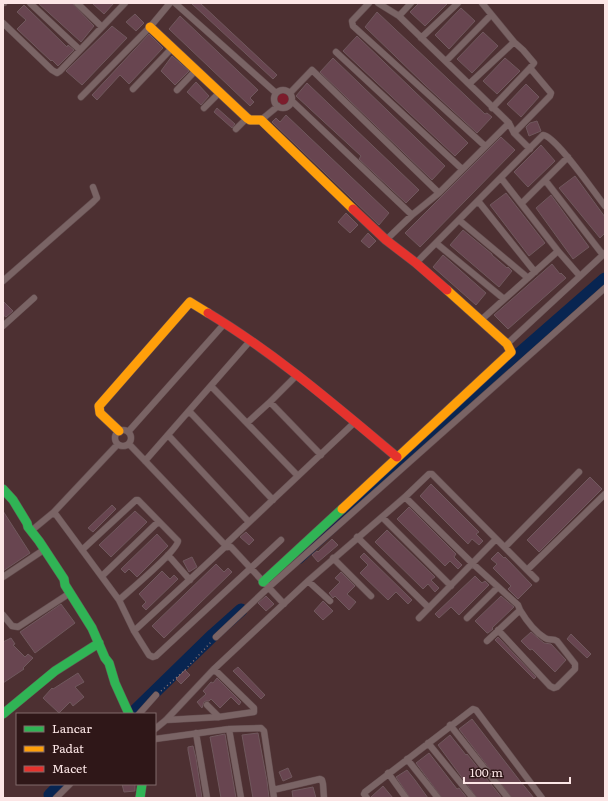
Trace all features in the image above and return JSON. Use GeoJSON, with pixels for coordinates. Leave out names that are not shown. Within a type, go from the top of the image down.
{"type":"FeatureCollection","features":[{"type":"Feature","properties":{"kind":"street"},"geometry":{"type":"LineString","coordinates":[[30,3],[80,50]]}},
{"type":"Feature","properties":{"kind":"street"},"geometry":{"type":"LineString","coordinates":[[77,3],[102,27]]}},
{"type":"Feature","properties":{"kind":"street"},"geometry":{"type":"LineString","coordinates":[[3,22],[56,72],[60,71],[125,3]]}},
{"type":"Feature","properties":{"kind":"street"},"geometry":{"type":"LineString","coordinates":[[81,97],[150,27],[170,3]]}},
{"type":"Feature","properties":{"kind":"street"},"geometry":{"type":"LineString","coordinates":[[175,3],[276,93]]}},
{"type":"Feature","properties":{"kind":"street"},"geometry":{"type":"LineString","coordinates":[[369,3],[352,21],[353,26],[485,146]]}},
{"type":"Feature","properties":{"kind":"street"},"geometry":{"type":"LineString","coordinates":[[378,3],[399,16],[446,61],[492,108],[509,123],[514,133],[530,149]]}},
{"type":"Feature","properties":{"kind":"street"},"geometry":{"type":"LineString","coordinates":[[399,16],[411,3]]}},
{"type":"Feature","properties":{"kind":"street"},"geometry":{"type":"LineString","coordinates":[[421,38],[458,3]]}},
{"type":"Feature","properties":{"kind":"street"},"geometry":{"type":"LineString","coordinates":[[482,3],[514,42],[534,63],[492,108]]}},
{"type":"Feature","properties":{"kind":"street"},"geometry":{"type":"LineString","coordinates":[[446,61],[491,15]]}},
{"type":"Feature","properties":{"kind":"street"},"geometry":{"type":"LineString","coordinates":[[150,27],[219,93],[250,120],[260,120],[278,106],[286,106],[292,101]]}},
{"type":"Feature","properties":{"kind":"street"},"geometry":{"type":"LineString","coordinates":[[469,84],[514,42]]}},
{"type":"Feature","properties":{"kind":"street"},"geometry":{"type":"LineString","coordinates":[[133,89],[172,48]]}},
{"type":"Feature","properties":{"kind":"street"},"geometry":{"type":"LineString","coordinates":[[336,52],[462,169]]}},
{"type":"Feature","properties":{"kind":"street"},"geometry":{"type":"LineString","coordinates":[[514,133],[551,94],[530,68]]}},
{"type":"Feature","properties":{"kind":"street"},"geometry":{"type":"LineString","coordinates":[[177,90],[196,70]]}},
{"type":"Feature","properties":{"kind":"street"},"geometry":{"type":"LineString","coordinates":[[290,93],[312,70],[439,193]]}},
{"type":"Feature","properties":{"kind":"street"},"geometry":{"type":"LineString","coordinates":[[278,106],[274,95],[282,90],[290,93]]}},
{"type":"Feature","properties":{"kind":"street"},"geometry":{"type":"LineString","coordinates":[[204,108],[219,93]]}},
{"type":"Feature","properties":{"kind":"street"},"geometry":{"type":"LineString","coordinates":[[290,93],[292,101],[412,215]]}},
{"type":"Feature","properties":{"kind":"street"},"geometry":{"type":"LineString","coordinates":[[236,129],[247,118]]}},
{"type":"Feature","properties":{"kind":"street"},"geometry":{"type":"LineString","coordinates":[[216,637],[266,585],[397,457],[511,352],[507,344],[416,263],[386,240],[260,120]]}},
{"type":"Feature","properties":{"kind":"street"},"geometry":{"type":"LineString","coordinates":[[386,240],[412,215],[439,193],[509,123]]}},
{"type":"Feature","properties":{"kind":"street"},"geometry":{"type":"LineString","coordinates":[[416,263],[543,136],[546,135],[568,157],[605,206]]}},
{"type":"Feature","properties":{"kind":"street"},"geometry":{"type":"LineString","coordinates":[[522,203],[568,157]]}},
{"type":"Feature","properties":{"kind":"street"},"geometry":{"type":"LineString","coordinates":[[501,178],[558,251],[579,275]]}},
{"type":"Feature","properties":{"kind":"street"},"geometry":{"type":"LineString","coordinates":[[507,344],[579,275],[604,254],[545,180]]}},
{"type":"Feature","properties":{"kind":"street"},"geometry":{"type":"LineString","coordinates":[[3,281],[97,198],[93,187]]}},
{"type":"Feature","properties":{"kind":"street"},"geometry":{"type":"LineString","coordinates":[[478,201],[535,272]]}},
{"type":"Feature","properties":{"kind":"street"},"geometry":{"type":"LineString","coordinates":[[459,220],[528,278]]}},
{"type":"Feature","properties":{"kind":"street"},"geometry":{"type":"LineString","coordinates":[[436,243],[504,299]]}},
{"type":"Feature","properties":{"kind":"street"},"geometry":{"type":"LineString","coordinates":[[480,321],[558,251]]}},
{"type":"Feature","properties":{"kind":"street"},"geometry":{"type":"LineString","coordinates":[[266,585],[605,288]]}},
{"type":"Feature","properties":{"kind":"street"},"geometry":{"type":"LineString","coordinates":[[3,326],[34,298]]}},
{"type":"Feature","properties":{"kind":"street"},"geometry":{"type":"LineString","coordinates":[[119,431],[100,413],[100,406],[190,302],[225,323],[298,374],[397,457]]}},
{"type":"Feature","properties":{"kind":"street"},"geometry":{"type":"LineString","coordinates":[[128,432],[225,323]]}},
{"type":"Feature","properties":{"kind":"street"},"geometry":{"type":"LineString","coordinates":[[145,461],[250,341]]}},
{"type":"Feature","properties":{"kind":"street"},"geometry":{"type":"LineString","coordinates":[[247,423],[298,374]]}},
{"type":"Feature","properties":{"kind":"street"},"geometry":{"type":"LineString","coordinates":[[211,386],[298,476]]}},
{"type":"Feature","properties":{"kind":"street"},"geometry":{"type":"LineString","coordinates":[[270,402],[321,455]]}},
{"type":"Feature","properties":{"kind":"street"},"geometry":{"type":"LineString","coordinates":[[189,411],[273,500]]}},
{"type":"Feature","properties":{"kind":"street"},"geometry":{"type":"LineString","coordinates":[[134,631],[225,547],[249,522],[355,422]]}},
{"type":"Feature","properties":{"kind":"street"},"geometry":{"type":"LineString","coordinates":[[124,430],[128,432],[131,437],[129,444],[124,446],[117,444],[114,438],[119,431],[124,430]]}},
{"type":"Feature","properties":{"kind":"street"},"geometry":{"type":"LineString","coordinates":[[168,435],[249,522]]}},
{"type":"Feature","properties":{"kind":"street"},"geometry":{"type":"LineString","coordinates":[[31,531],[54,512],[117,444]]}},
{"type":"Feature","properties":{"kind":"street"},"geometry":{"type":"LineString","coordinates":[[129,444],[226,546],[231,547],[284,604]]}},
{"type":"Feature","properties":{"kind":"street"},"geometry":{"type":"LineString","coordinates":[[505,547],[579,472]]}},
{"type":"Feature","properties":{"kind":"street"},"geometry":{"type":"LineString","coordinates":[[156,728],[166,720],[214,669],[308,580],[405,497],[426,475],[432,474],[536,579]]}},
{"type":"Feature","properties":{"kind":"street"},"geometry":{"type":"LineString","coordinates":[[3,489],[13,500],[28,523],[28,527],[64,579],[65,585],[109,663],[115,683],[128,713]]}},
{"type":"Feature","properties":{"kind":"street"},"geometry":{"type":"LineString","coordinates":[[527,570],[605,494]]}},
{"type":"Feature","properties":{"kind":"street"},"geometry":{"type":"LineString","coordinates":[[405,497],[518,606],[528,622],[543,637],[547,640],[557,640],[575,664],[575,669],[557,687],[554,688],[550,686],[498,630]]}},
{"type":"Feature","properties":{"kind":"street"},"geometry":{"type":"LineString","coordinates":[[82,550],[134,500],[138,500],[178,542],[168,555],[119,600]]}},
{"type":"Feature","properties":{"kind":"street"},"geometry":{"type":"LineString","coordinates":[[54,512],[119,600],[134,631],[149,655],[153,657],[156,656],[281,540]]}},
{"type":"Feature","properties":{"kind":"street"},"geometry":{"type":"LineString","coordinates":[[382,517],[451,586]]}},
{"type":"Feature","properties":{"kind":"street"},"geometry":{"type":"LineString","coordinates":[[102,576],[158,522]]}},
{"type":"Feature","properties":{"kind":"street"},"geometry":{"type":"LineString","coordinates":[[357,537],[429,608]]}},
{"type":"Feature","properties":{"kind":"street"},"geometry":{"type":"LineString","coordinates":[[419,618],[496,539]]}},
{"type":"Feature","properties":{"kind":"street"},"geometry":{"type":"LineString","coordinates":[[3,577],[44,550]]}},
{"type":"Feature","properties":{"kind":"street"},"geometry":{"type":"LineString","coordinates":[[168,555],[190,580]]}},
{"type":"Feature","properties":{"kind":"street"},"geometry":{"type":"LineString","coordinates":[[333,558],[371,596]]}},
{"type":"Feature","properties":{"kind":"street"},"geometry":{"type":"LineString","coordinates":[[308,580],[330,602]]}},
{"type":"Feature","properties":{"kind":"street"},"geometry":{"type":"LineString","coordinates":[[467,618],[498,587]]}},
{"type":"Feature","properties":{"kind":"street"},"geometry":{"type":"LineString","coordinates":[[3,615],[12,626],[18,626],[70,593]]}},
{"type":"Feature","properties":{"kind":"street"},"geometry":{"type":"LineString","coordinates":[[487,640],[520,610]]}},
{"type":"Feature","properties":{"kind":"street"},"geometry":{"type":"LineString","coordinates":[[3,714],[55,671],[99,643]]}},
{"type":"Feature","properties":{"kind":"street"},"geometry":{"type":"LineString","coordinates":[[166,720],[220,718],[254,712],[255,709],[214,669]]}},
{"type":"Feature","properties":{"kind":"street"},"geometry":{"type":"LineString","coordinates":[[140,713],[156,695]]}},
{"type":"Feature","properties":{"kind":"street"},"geometry":{"type":"LineString","coordinates":[[207,705],[220,718]]}},
{"type":"Feature","properties":{"kind":"street"},"geometry":{"type":"LineString","coordinates":[[367,798],[364,792],[450,725],[473,709],[476,710],[542,798]]}},
{"type":"Feature","properties":{"kind":"street"},"geometry":{"type":"LineString","coordinates":[[450,725],[508,798]]}},
{"type":"Feature","properties":{"kind":"street"},"geometry":{"type":"LineString","coordinates":[[229,729],[241,798]]}},
{"type":"Feature","properties":{"kind":"street"},"geometry":{"type":"LineString","coordinates":[[156,739],[229,729],[263,729],[274,798]]}},
{"type":"Feature","properties":{"kind":"street"},"geometry":{"type":"LineString","coordinates":[[196,733],[207,798]]}},
{"type":"Feature","properties":{"kind":"street"},"geometry":{"type":"LineString","coordinates":[[428,743],[472,798]]}},
{"type":"Feature","properties":{"kind":"street"},"geometry":{"type":"LineString","coordinates":[[407,759],[438,798]]}},
{"type":"Feature","properties":{"kind":"street"},"geometry":{"type":"LineString","coordinates":[[388,773],[406,798]]}},
{"type":"Feature","properties":{"kind":"street"},"geometry":{"type":"LineString","coordinates":[[273,790],[320,779],[324,784],[324,798]]}},
{"type":"Feature","properties":{"kind":"street"},"geometry":{"type":"LineString","coordinates":[[56,798],[69,785]]}},
{"type":"Feature","properties":{"kind":"street"},"geometry":{"type":"LineString","coordinates":[[140,798],[142,785]]}},
{"type":"Feature","properties":{"kind":"path"},"geometry":{"type":"LineString","coordinates":[[156,695],[185,670],[216,637]]}},
{"type":"Feature","properties":{"kind":"shaded area"},"geometry":{"type":"Polygon","coordinates":[[[283,90],[289,93],[292,99],[289,105],[283,108],[277,105],[274,99],[277,93],[283,90]]]}},
{"type":"Feature","properties":{"kind":"shaded area"},"geometry":{"type":"Polygon","coordinates":[[[605,279],[605,288],[270,583],[510,362],[605,279]]]}},
{"type":"Feature","properties":{"kind":"building"},"geometry":{"type":"Polygon","coordinates":[[[38,3],[72,3],[94,26],[81,42],[38,3]]]}},
{"type":"Feature","properties":{"kind":"building"},"geometry":{"type":"Polygon","coordinates":[[[92,3],[114,3],[104,14],[92,3]]]}},
{"type":"Feature","properties":{"kind":"building"},"geometry":{"type":"Polygon","coordinates":[[[191,3],[200,3],[277,75],[273,79],[191,3]]]}},
{"type":"Feature","properties":{"kind":"building"},"geometry":{"type":"Polygon","coordinates":[[[419,3],[448,3],[425,26],[410,12],[419,3]]]}},
{"type":"Feature","properties":{"kind":"building"},"geometry":{"type":"Polygon","coordinates":[[[24,5],[67,47],[68,45],[74,50],[58,66],[17,29],[26,20],[17,12],[24,5]]]}},
{"type":"Feature","properties":{"kind":"building"},"geometry":{"type":"Polygon","coordinates":[[[461,8],[475,21],[449,49],[435,35],[461,8]]]}},
{"type":"Feature","properties":{"kind":"building"},"geometry":{"type":"Polygon","coordinates":[[[377,12],[485,114],[487,113],[492,117],[477,133],[365,27],[377,12]]]}},
{"type":"Feature","properties":{"kind":"building"},"geometry":{"type":"Polygon","coordinates":[[[135,14],[144,23],[136,31],[126,22],[135,14]]]}},
{"type":"Feature","properties":{"kind":"building"},"geometry":{"type":"Polygon","coordinates":[[[180,16],[258,90],[250,98],[254,102],[250,106],[169,29],[180,16]]]}},
{"type":"Feature","properties":{"kind":"building"},"geometry":{"type":"Polygon","coordinates":[[[112,26],[127,38],[82,85],[66,71],[112,26]]]}},
{"type":"Feature","properties":{"kind":"building"},"geometry":{"type":"Polygon","coordinates":[[[483,32],[498,46],[472,73],[457,59],[483,32]]]}},
{"type":"Feature","properties":{"kind":"building"},"geometry":{"type":"Polygon","coordinates":[[[149,34],[163,48],[129,84],[120,75],[97,100],[92,95],[149,34]]]}},
{"type":"Feature","properties":{"kind":"building"},"geometry":{"type":"Polygon","coordinates":[[[357,36],[468,143],[455,156],[343,51],[357,36]]]}},
{"type":"Feature","properties":{"kind":"building"},"geometry":{"type":"Polygon","coordinates":[[[172,56],[189,71],[175,85],[161,71],[172,56]]]}},
{"type":"Feature","properties":{"kind":"building"},"geometry":{"type":"Polygon","coordinates":[[[333,58],[445,166],[432,180],[320,72],[333,58]]]}},
{"type":"Feature","properties":{"kind":"building"},"geometry":{"type":"Polygon","coordinates":[[[505,58],[520,71],[497,94],[483,81],[505,58]]]}},
{"type":"Feature","properties":{"kind":"building"},"geometry":{"type":"Polygon","coordinates":[[[196,82],[209,96],[201,105],[187,92],[196,82]]]}},
{"type":"Feature","properties":{"kind":"building"},"geometry":{"type":"Polygon","coordinates":[[[307,83],[419,190],[406,203],[359,159],[361,156],[296,96],[307,83]]]}},
{"type":"Feature","properties":{"kind":"building"},"geometry":{"type":"Polygon","coordinates":[[[526,84],[539,97],[521,117],[507,104],[526,84]]]}},
{"type":"Feature","properties":{"kind":"building"},"geometry":{"type":"Polygon","coordinates":[[[217,108],[235,124],[232,128],[214,112],[217,108]]]}},
{"type":"Feature","properties":{"kind":"building"},"geometry":{"type":"Polygon","coordinates":[[[286,115],[389,213],[379,225],[272,122],[276,118],[280,122],[286,115]]]}},
{"type":"Feature","properties":{"kind":"building"},"geometry":{"type":"Polygon","coordinates":[[[537,121],[541,131],[529,136],[526,127],[530,123],[537,121]]]}},
{"type":"Feature","properties":{"kind":"building"},"geometry":{"type":"Polygon","coordinates":[[[501,137],[515,150],[420,247],[405,233],[501,137]]]}},
{"type":"Feature","properties":{"kind":"building"},"geometry":{"type":"Polygon","coordinates":[[[541,145],[555,161],[528,187],[514,172],[541,145]]]}},
{"type":"Feature","properties":{"kind":"building"},"geometry":{"type":"Polygon","coordinates":[[[575,176],[605,217],[605,233],[600,238],[559,188],[575,176]]]}},
{"type":"Feature","properties":{"kind":"building"},"geometry":{"type":"Polygon","coordinates":[[[506,193],[545,243],[529,256],[490,205],[506,193]]]}},
{"type":"Feature","properties":{"kind":"building"},"geometry":{"type":"Polygon","coordinates":[[[551,195],[589,247],[573,259],[536,208],[551,195]]]}},
{"type":"Feature","properties":{"kind":"building"},"geometry":{"type":"Polygon","coordinates":[[[346,213],[358,225],[350,233],[338,222],[346,213]]]}},
{"type":"Feature","properties":{"kind":"building"},"geometry":{"type":"Polygon","coordinates":[[[463,230],[512,271],[499,287],[450,245],[463,230]]]}},
{"type":"Feature","properties":{"kind":"building"},"geometry":{"type":"Polygon","coordinates":[[[368,233],[376,241],[369,248],[361,241],[368,233]]]}},
{"type":"Feature","properties":{"kind":"building"},"geometry":{"type":"Polygon","coordinates":[[[443,255],[486,293],[476,305],[433,267],[443,255]]]}},
{"type":"Feature","properties":{"kind":"building"},"geometry":{"type":"Polygon","coordinates":[[[552,264],[560,274],[561,273],[566,278],[508,329],[494,315],[552,264]]]}},
{"type":"Feature","properties":{"kind":"building"},"geometry":{"type":"Polygon","coordinates":[[[3,301],[13,311],[6,317],[3,315],[3,301]]]}},
{"type":"Feature","properties":{"kind":"building"},"geometry":{"type":"Polygon","coordinates":[[[590,477],[602,489],[539,552],[527,540],[590,477]]]}},
{"type":"Feature","properties":{"kind":"building"},"geometry":{"type":"Polygon","coordinates":[[[431,484],[479,532],[476,534],[483,541],[479,545],[472,539],[468,544],[420,496],[431,484]]]}},
{"type":"Feature","properties":{"kind":"building"},"geometry":{"type":"Polygon","coordinates":[[[112,505],[116,509],[93,532],[88,528],[112,505]]]}},
{"type":"Feature","properties":{"kind":"building"},"geometry":{"type":"Polygon","coordinates":[[[409,507],[456,554],[454,557],[462,565],[458,569],[450,561],[445,566],[397,519],[409,507]]]}},
{"type":"Feature","properties":{"kind":"building"},"geometry":{"type":"Polygon","coordinates":[[[3,511],[30,553],[3,571],[3,511]]]}},
{"type":"Feature","properties":{"kind":"building"},"geometry":{"type":"Polygon","coordinates":[[[135,511],[147,522],[111,557],[99,545],[135,511]]]}},
{"type":"Feature","properties":{"kind":"building"},"geometry":{"type":"Polygon","coordinates":[[[387,530],[435,577],[431,580],[439,588],[435,592],[428,584],[423,589],[375,542],[387,530]]]}},
{"type":"Feature","properties":{"kind":"building"},"geometry":{"type":"Polygon","coordinates":[[[246,532],[254,540],[249,545],[240,537],[246,532]]]}},
{"type":"Feature","properties":{"kind":"building"},"geometry":{"type":"Polygon","coordinates":[[[157,534],[168,546],[137,577],[129,569],[125,573],[121,569],[157,534]]]}},
{"type":"Feature","properties":{"kind":"building"},"geometry":{"type":"Polygon","coordinates":[[[332,539],[338,545],[318,562],[312,555],[317,551],[318,552],[332,539]]]}},
{"type":"Feature","properties":{"kind":"building"},"geometry":{"type":"Polygon","coordinates":[[[498,552],[504,558],[505,557],[532,585],[518,599],[508,589],[511,586],[493,568],[497,564],[491,559],[498,552]]]}},
{"type":"Feature","properties":{"kind":"building"},"geometry":{"type":"Polygon","coordinates":[[[364,553],[412,600],[408,604],[396,592],[388,600],[360,573],[368,565],[360,557],[364,553]]]}},
{"type":"Feature","properties":{"kind":"building"},"geometry":{"type":"Polygon","coordinates":[[[192,557],[197,567],[189,572],[183,561],[192,557]]]}},
{"type":"Feature","properties":{"kind":"building"},"geometry":{"type":"Polygon","coordinates":[[[216,564],[224,572],[228,568],[232,572],[164,638],[152,626],[216,564]]]}},
{"type":"Feature","properties":{"kind":"building"},"geometry":{"type":"Polygon","coordinates":[[[162,571],[170,579],[174,575],[178,579],[146,610],[142,606],[146,602],[139,594],[162,571]]]}},
{"type":"Feature","properties":{"kind":"building"},"geometry":{"type":"Polygon","coordinates":[[[341,572],[355,586],[347,594],[356,602],[349,610],[335,596],[333,598],[329,593],[340,582],[335,578],[341,572]]]}},
{"type":"Feature","properties":{"kind":"building"},"geometry":{"type":"Polygon","coordinates":[[[475,576],[482,583],[485,581],[489,585],[459,615],[451,607],[439,618],[435,614],[475,576]]]}},
{"type":"Feature","properties":{"kind":"building"},"geometry":{"type":"Polygon","coordinates":[[[266,596],[274,604],[266,611],[258,603],[266,596]]]}},
{"type":"Feature","properties":{"kind":"building"},"geometry":{"type":"Polygon","coordinates":[[[501,596],[514,607],[492,628],[493,629],[487,633],[475,621],[501,596]]]}},
{"type":"Feature","properties":{"kind":"building"},"geometry":{"type":"Polygon","coordinates":[[[323,601],[333,611],[323,620],[314,611],[323,601]]]}},
{"type":"Feature","properties":{"kind":"building"},"geometry":{"type":"Polygon","coordinates":[[[61,604],[75,623],[35,653],[20,632],[61,604]]]}},
{"type":"Feature","properties":{"kind":"building"},"geometry":{"type":"Polygon","coordinates":[[[531,632],[544,643],[551,644],[566,660],[555,672],[532,649],[530,650],[521,641],[531,632]]]}},
{"type":"Feature","properties":{"kind":"building"},"geometry":{"type":"Polygon","coordinates":[[[571,634],[591,654],[587,658],[567,639],[571,634]]]}},
{"type":"Feature","properties":{"kind":"building"},"geometry":{"type":"Polygon","coordinates":[[[498,637],[536,677],[534,679],[495,640],[498,637]]]}},
{"type":"Feature","properties":{"kind":"building"},"geometry":{"type":"Polygon","coordinates":[[[11,638],[15,644],[13,645],[25,657],[28,654],[33,658],[23,668],[24,669],[3,683],[3,642],[11,638]]]}},
{"type":"Feature","properties":{"kind":"building"},"geometry":{"type":"Polygon","coordinates":[[[238,667],[265,695],[261,699],[233,671],[238,667]]]}},
{"type":"Feature","properties":{"kind":"building"},"geometry":{"type":"Polygon","coordinates":[[[185,670],[190,675],[181,684],[176,679],[185,670]]]}},
{"type":"Feature","properties":{"kind":"building"},"geometry":{"type":"Polygon","coordinates":[[[78,673],[84,682],[75,687],[84,697],[73,706],[70,702],[59,713],[43,698],[52,688],[53,689],[78,673]]]}},
{"type":"Feature","properties":{"kind":"building"},"geometry":{"type":"Polygon","coordinates":[[[217,678],[241,702],[239,705],[231,697],[220,708],[211,699],[204,702],[202,708],[197,702],[206,694],[203,691],[217,678]]]}},
{"type":"Feature","properties":{"kind":"building"},"geometry":{"type":"Polygon","coordinates":[[[472,719],[534,798],[512,798],[459,729],[472,719]]]}},
{"type":"Feature","properties":{"kind":"building"},"geometry":{"type":"Polygon","coordinates":[[[258,733],[269,798],[253,798],[242,735],[258,733]]]}},
{"type":"Feature","properties":{"kind":"building"},"geometry":{"type":"Polygon","coordinates":[[[225,734],[236,798],[221,798],[210,737],[225,734]]]}},
{"type":"Feature","properties":{"kind":"building"},"geometry":{"type":"Polygon","coordinates":[[[450,735],[502,798],[477,798],[438,745],[450,735]]]}},
{"type":"Feature","properties":{"kind":"building"},"geometry":{"type":"Polygon","coordinates":[[[193,746],[202,798],[197,798],[188,750],[188,747],[193,746]]]}},
{"type":"Feature","properties":{"kind":"building"},"geometry":{"type":"Polygon","coordinates":[[[429,753],[457,789],[459,788],[467,798],[442,798],[416,763],[429,753]]]}},
{"type":"Feature","properties":{"kind":"building"},"geometry":{"type":"Polygon","coordinates":[[[288,768],[292,777],[283,781],[279,772],[288,768]]]}},
{"type":"Feature","properties":{"kind":"building"},"geometry":{"type":"Polygon","coordinates":[[[407,770],[428,798],[410,798],[396,777],[407,770]]]}},
{"type":"Feature","properties":{"kind":"building"},"geometry":{"type":"Polygon","coordinates":[[[122,785],[135,785],[135,791],[124,792],[122,785]]]}},
{"type":"Feature","properties":{"kind":"building"},"geometry":{"type":"Polygon","coordinates":[[[383,786],[393,798],[371,798],[371,797],[383,786]]]}},
{"type":"Feature","properties":{"kind":"building"},"geometry":{"type":"Polygon","coordinates":[[[313,787],[316,798],[293,798],[292,791],[313,787]]]}},
{"type":"Feature","properties":{"kind":"waterway"},"geometry":{"type":"LineString","coordinates":[[298,558],[510,362],[605,279]]}},
{"type":"Feature","properties":{"kind":"waterway"},"geometry":{"type":"LineString","coordinates":[[133,713],[213,635],[241,610]]}},
{"type":"Feature","properties":{"kind":"waterway"},"geometry":{"type":"LineString","coordinates":[[50,795],[60,785]]}},
{"type":"Feature","properties":{"kind":"waterway"},"geometry":{"type":"LineString","coordinates":[[47,798],[50,795]]}},
{"type":"Feature","properties":{"kind":"traffic: fast"},"geometry":{"type":"LineString","coordinates":[[3,489],[13,500],[28,527],[64,579],[65,585],[92,628],[105,658],[109,663],[115,683],[129,713]]}},
{"type":"Feature","properties":{"kind":"traffic: fast"},"geometry":{"type":"LineString","coordinates":[[263,582],[342,509]]}},
{"type":"Feature","properties":{"kind":"traffic: fast"},"geometry":{"type":"LineString","coordinates":[[3,714],[55,671],[99,643]]}},
{"type":"Feature","properties":{"kind":"traffic: fast"},"geometry":{"type":"LineString","coordinates":[[140,798],[142,785]]}},
{"type":"Feature","properties":{"kind":"traffic: slow"},"geometry":{"type":"LineString","coordinates":[[150,27],[247,118],[250,120],[261,120],[353,209]]}},
{"type":"Feature","properties":{"kind":"traffic: slow"},"geometry":{"type":"LineString","coordinates":[[342,509],[511,352],[507,344],[447,290]]}},
{"type":"Feature","properties":{"kind":"traffic: slow"},"geometry":{"type":"LineString","coordinates":[[119,431],[100,413],[99,406],[190,302],[208,313]]}},
{"type":"Feature","properties":{"kind":"traffic: jam"},"geometry":{"type":"LineString","coordinates":[[353,209],[386,240],[416,263],[447,290]]}},
{"type":"Feature","properties":{"kind":"traffic: jam"},"geometry":{"type":"LineString","coordinates":[[208,313],[282,363],[397,457]]}}]}
